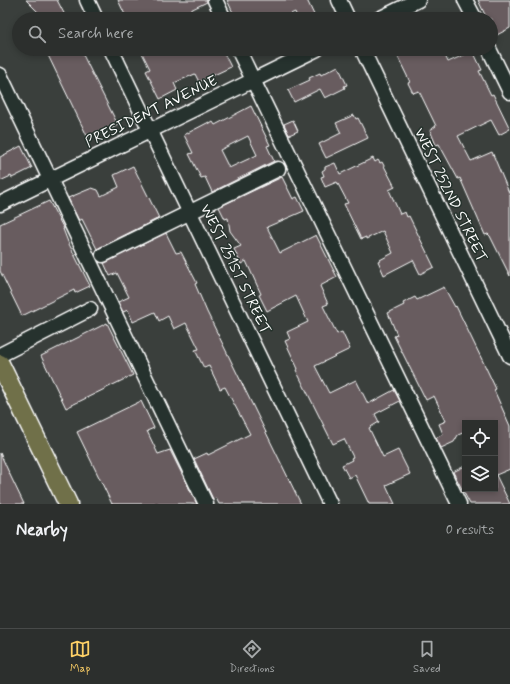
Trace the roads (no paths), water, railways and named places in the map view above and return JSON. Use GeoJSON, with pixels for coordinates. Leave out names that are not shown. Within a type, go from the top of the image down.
{"type":"FeatureCollection","features":[{"type":"Feature","properties":{"kind":"main road"},"geometry":{"type":"LineString","coordinates":[[0,364],[68,504]]}},
{"type":"Feature","properties":{"kind":"street"},"geometry":{"type":"LineString","coordinates":[[87,0],[93,12]]}},
{"type":"Feature","properties":{"kind":"street"},"geometry":{"type":"LineString","coordinates":[[215,0],[221,12]]}},
{"type":"Feature","properties":{"kind":"street"},"geometry":{"type":"LineString","coordinates":[[339,0],[345,12]]}},
{"type":"Feature","properties":{"kind":"street"},"geometry":{"type":"LineString","coordinates":[[393,12],[418,0]]}},
{"type":"Feature","properties":{"kind":"street"},"geometry":{"type":"LineString","coordinates":[[465,0],[471,12]]}},
{"type":"Feature","properties":{"kind":"street","name":"WEST 251ST STREET"},"geometry":{"type":"LineString","coordinates":[[113,56],[330,504]]}},
{"type":"Feature","properties":{"kind":"street"},"geometry":{"type":"LineString","coordinates":[[242,56],[459,504]]}},
{"type":"Feature","properties":{"kind":"street","name":"PRESIDENT AVENUE"},"geometry":{"type":"LineString","coordinates":[[0,204],[303,56]]}},
{"type":"Feature","properties":{"kind":"street","name":"WEST 252ND STREET"},"geometry":{"type":"LineString","coordinates":[[365,56],[510,356]]}},
{"type":"Feature","properties":{"kind":"street"},"geometry":{"type":"LineString","coordinates":[[492,56],[510,92]]}},
{"type":"Feature","properties":{"kind":"street"},"geometry":{"type":"LineString","coordinates":[[0,75],[206,504]]}},
{"type":"Feature","properties":{"kind":"street"},"geometry":{"type":"LineString","coordinates":[[104,255],[278,169]]}},
{"type":"Feature","properties":{"kind":"street"},"geometry":{"type":"LineString","coordinates":[[0,355],[90,309]]}}]}
